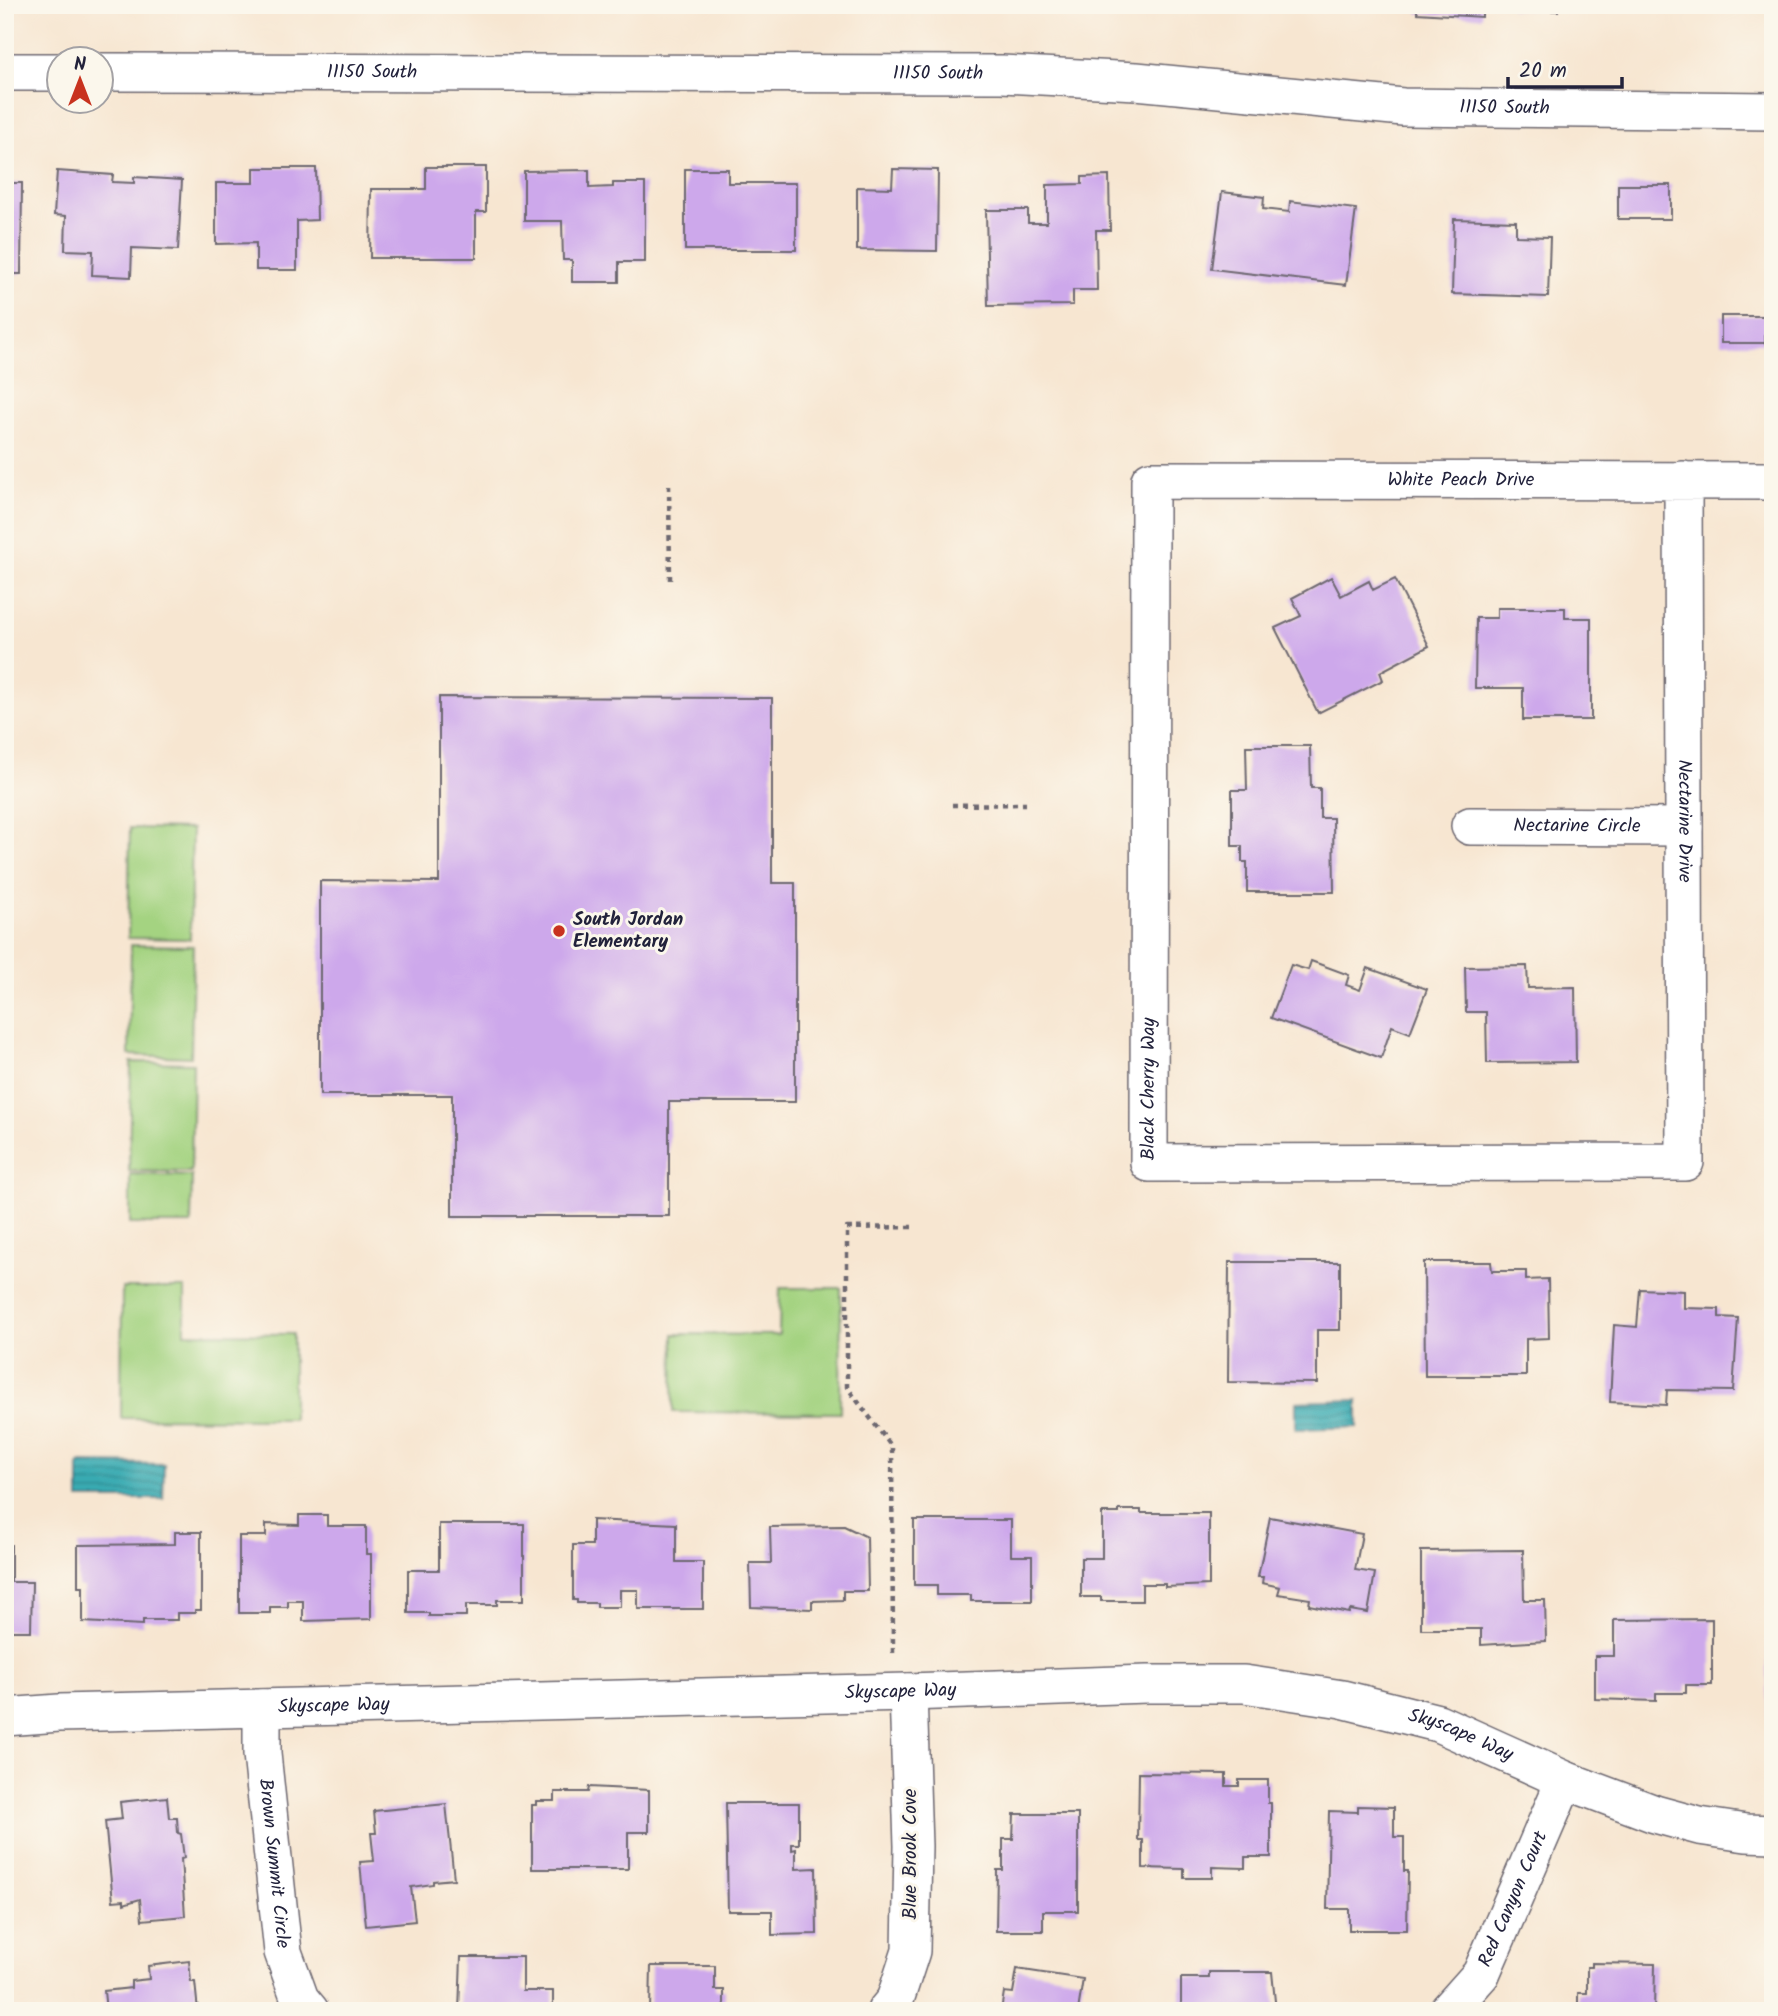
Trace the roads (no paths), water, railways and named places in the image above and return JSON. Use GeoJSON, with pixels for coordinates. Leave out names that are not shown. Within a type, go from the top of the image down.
{"type":"FeatureCollection","features":[{"type":"Feature","properties":{"kind":"street"},"geometry":{"type":"LineString","coordinates":[[5,72],[46,72]]}},
{"type":"Feature","properties":{"kind":"street","name":"11150 South"},"geometry":{"type":"LineString","coordinates":[[116,72],[1002,74],[1136,81],[1403,107],[1773,111]]}},
{"type":"Feature","properties":{"kind":"street","name":"White Peach Drive"},"geometry":{"type":"LineString","coordinates":[[1150,480],[1773,481]]}},
{"type":"Feature","properties":{"kind":"street","name":"Black Cherry Way"},"geometry":{"type":"LineString","coordinates":[[1150,480],[1149,1163],[1685,1162]]}},
{"type":"Feature","properties":{"kind":"street","name":"Nectarine Drive"},"geometry":{"type":"LineString","coordinates":[[1683,481],[1685,1162]]}},
{"type":"Feature","properties":{"kind":"street","name":"Nectarine Circle"},"geometry":{"type":"LineString","coordinates":[[1470,826],[1684,827]]}},
{"type":"Feature","properties":{"kind":"street","name":"Skyscape Way"},"geometry":{"type":"LineString","coordinates":[[5,1717],[59,1713],[1147,1684],[1244,1684],[1342,1699],[1438,1723],[1565,1780],[1655,1814],[1699,1826],[1773,1835]]}},
{"type":"Feature","properties":{"kind":"street","name":"Blue Brook Cove"},"geometry":{"type":"LineString","coordinates":[[886,2011],[895,2000],[911,1951],[913,1846],[908,1692]]}},
{"type":"Feature","properties":{"kind":"street","name":"Brown Summit Circle"},"geometry":{"type":"LineString","coordinates":[[262,1708],[262,1754],[283,1952],[300,1999],[310,2011]]}},
{"type":"Feature","properties":{"kind":"street","name":"Red Canyon Court"},"geometry":{"type":"LineString","coordinates":[[1448,2011],[1481,1974],[1565,1780]]}},
{"type":"Feature","properties":{"kind":"water"},"geometry":{"type":"Polygon","coordinates":[[[1358,1400],[1358,1427],[1296,1429],[1296,1402],[1358,1400]]]}},
{"type":"Feature","properties":{"kind":"water"},"geometry":{"type":"Polygon","coordinates":[[[79,1463],[164,1464],[163,1499],[79,1499],[79,1463]]]}},
{"type":"Feature","properties":{"kind":"place","name":"South Jordan Elementary"},"geometry":{"type":"Point","coordinates":[559,931]}}]}
